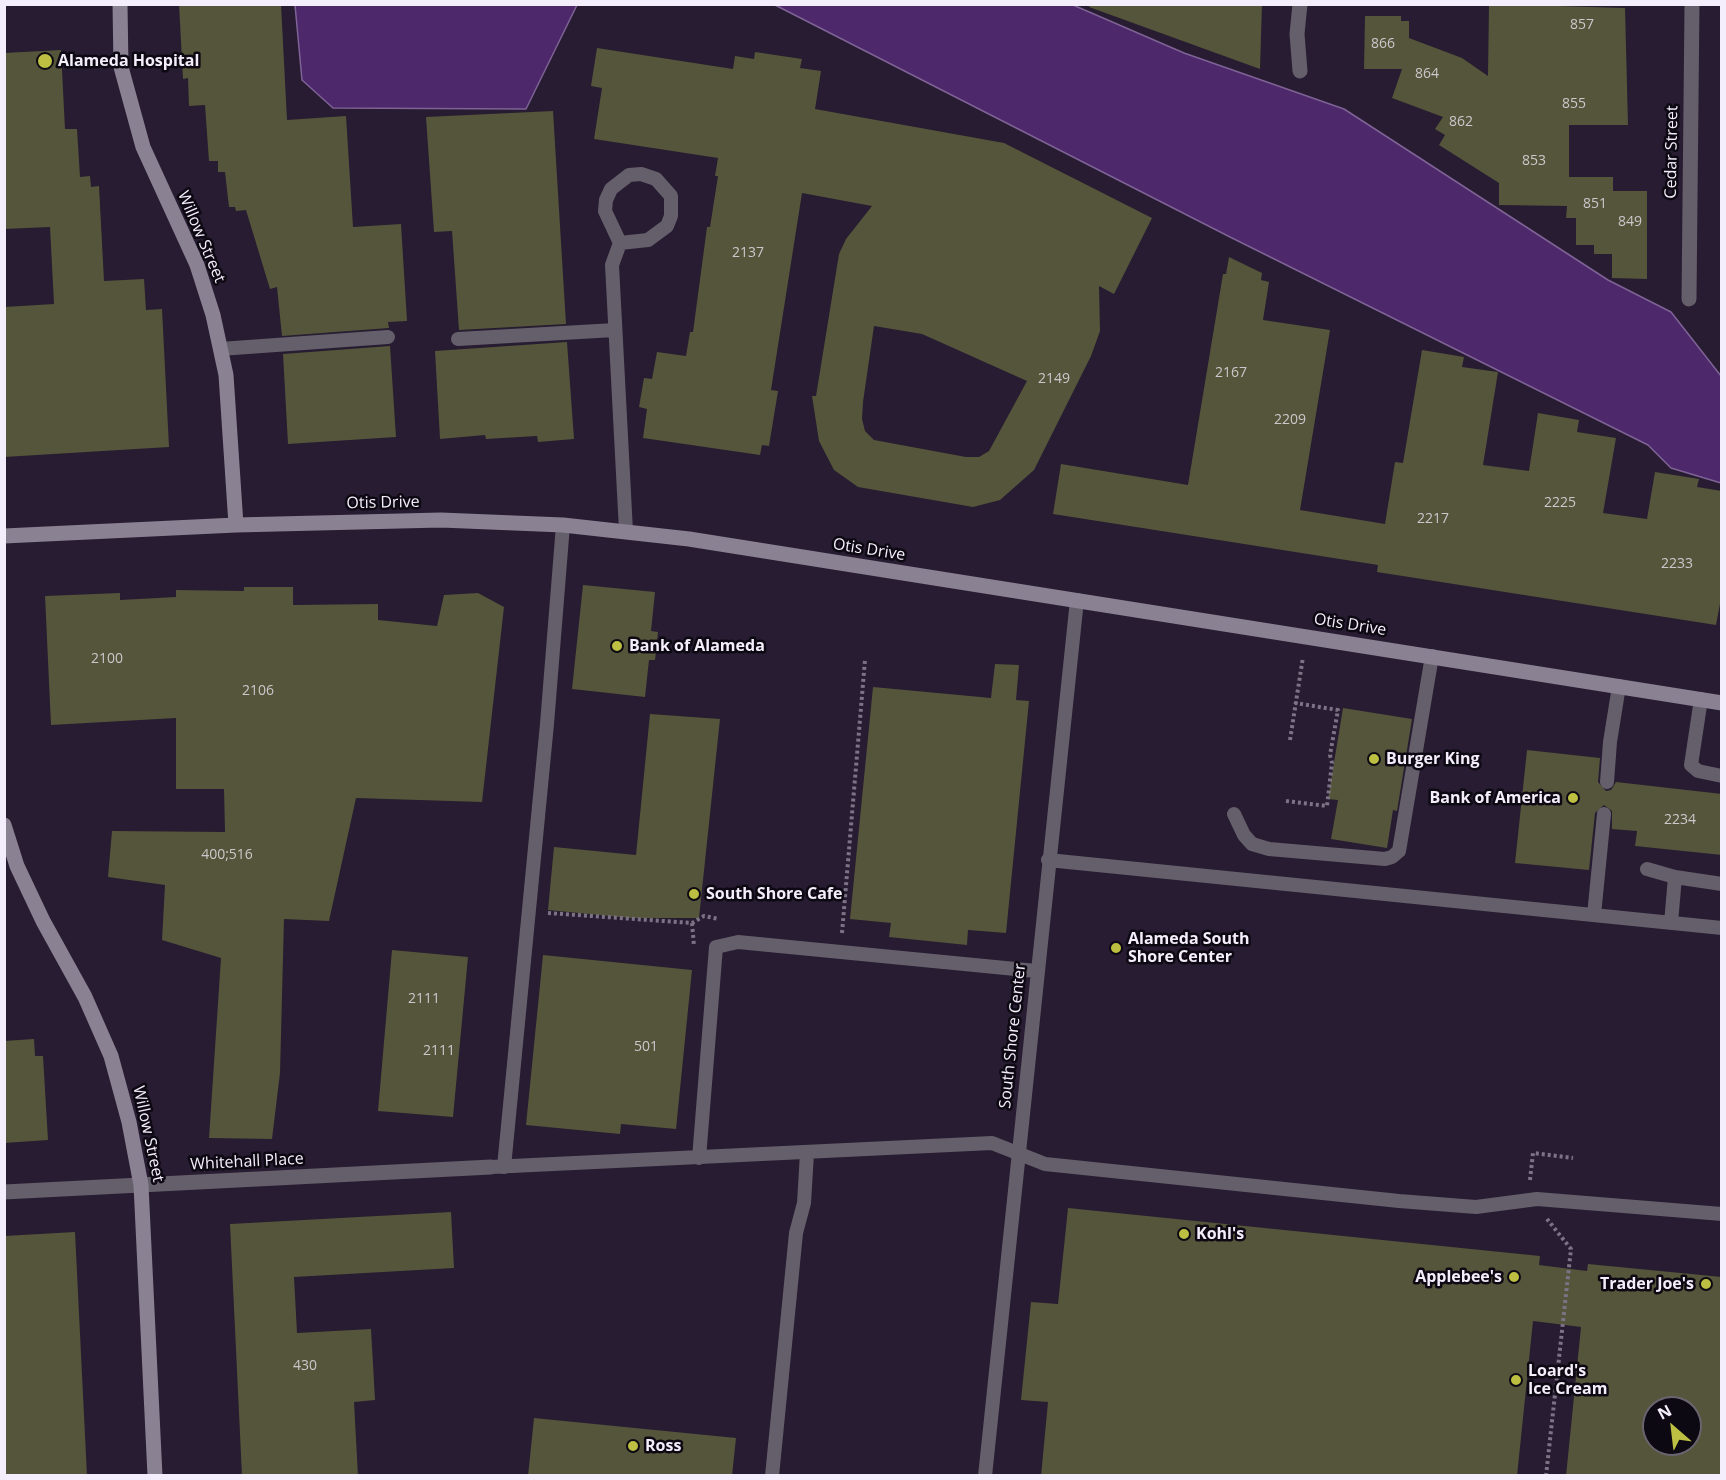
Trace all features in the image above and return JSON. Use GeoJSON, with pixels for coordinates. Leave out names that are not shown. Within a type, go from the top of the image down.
{"type":"FeatureCollection","features":[{"type":"Feature","properties":{"kind":"main road","name":"Willow Street"},"geometry":{"type":"LineString","coordinates":[[120,4],[121,67],[143,147],[197,265],[213,315],[226,375],[236,525]]}},
{"type":"Feature","properties":{"kind":"main road","name":"Otis Drive"},"geometry":{"type":"LineString","coordinates":[[4,536],[236,525],[441,520],[563,525],[626,531],[1722,703]]}},
{"type":"Feature","properties":{"kind":"main road","name":"Willow Street"},"geometry":{"type":"LineString","coordinates":[[4,825],[11,867],[85,997],[111,1056],[129,1122],[141,1185],[155,1476]]}},
{"type":"Feature","properties":{"kind":"street"},"geometry":{"type":"LineString","coordinates":[[1300,4],[1297,34],[1300,71]]}},
{"type":"Feature","properties":{"kind":"street","name":"Cedar Street"},"geometry":{"type":"LineString","coordinates":[[1689,299],[1692,4]]}},
{"type":"Feature","properties":{"kind":"street","name":"Whitehall Place"},"geometry":{"type":"LineString","coordinates":[[4,1192],[498,1167]]}},
{"type":"Feature","properties":{"kind":"lane"},"geometry":{"type":"LineString","coordinates":[[620,243],[648,240],[667,226],[672,216],[671,196],[665,186],[656,179],[641,174],[629,176],[611,189],[605,211],[620,243],[612,265],[626,531]]}},
{"type":"Feature","properties":{"kind":"lane"},"geometry":{"type":"LineString","coordinates":[[458,339],[615,330]]}},
{"type":"Feature","properties":{"kind":"lane"},"geometry":{"type":"LineString","coordinates":[[220,349],[388,337]]}},
{"type":"Feature","properties":{"kind":"lane"},"geometry":{"type":"LineString","coordinates":[[563,525],[529,912],[498,1167],[992,1143],[1045,1164],[1064,1167],[1399,1201],[1476,1207],[1537,1199],[1722,1214]]}},
{"type":"Feature","properties":{"kind":"lane","name":"South Shore Center"},"geometry":{"type":"LineString","coordinates":[[985,1476],[1036,971],[1077,600]]}},
{"type":"Feature","properties":{"kind":"lane"},"geometry":{"type":"LineString","coordinates":[[1234,814],[1244,835],[1252,844],[1269,849],[1385,860],[1400,851],[1432,656]]}},
{"type":"Feature","properties":{"kind":"lane"},"geometry":{"type":"LineString","coordinates":[[1607,782],[1610,742],[1619,686]]}},
{"type":"Feature","properties":{"kind":"lane"},"geometry":{"type":"LineString","coordinates":[[1701,699],[1691,765],[1698,771],[1722,776]]}},
{"type":"Feature","properties":{"kind":"lane"},"geometry":{"type":"LineString","coordinates":[[1594,915],[1604,814]]}},
{"type":"Feature","properties":{"kind":"lane"},"geometry":{"type":"LineString","coordinates":[[1048,860],[1722,928]]}},
{"type":"Feature","properties":{"kind":"lane"},"geometry":{"type":"LineString","coordinates":[[1647,868],[1675,878],[1722,884]]}},
{"type":"Feature","properties":{"kind":"lane"},"geometry":{"type":"LineString","coordinates":[[1671,923],[1675,878]]}},
{"type":"Feature","properties":{"kind":"lane"},"geometry":{"type":"LineString","coordinates":[[699,1158],[716,947],[738,942],[1036,971]]}},
{"type":"Feature","properties":{"kind":"lane"},"geometry":{"type":"LineString","coordinates":[[772,1476],[796,1233],[804,1203],[807,1153]]}},
{"type":"Feature","properties":{"kind":"path"},"geometry":{"type":"LineString","coordinates":[[1290,740],[1306,636]]}},
{"type":"Feature","properties":{"kind":"path"},"geometry":{"type":"LineString","coordinates":[[841,952],[865,660]]}},
{"type":"Feature","properties":{"kind":"path"},"geometry":{"type":"LineString","coordinates":[[1286,801],[1326,806],[1332,763],[1330,755],[1338,710],[1296,703]]}},
{"type":"Feature","properties":{"kind":"path"},"geometry":{"type":"LineString","coordinates":[[529,912],[692,923],[704,916],[719,919]]}},
{"type":"Feature","properties":{"kind":"path"},"geometry":{"type":"LineString","coordinates":[[692,923],[695,954]]}},
{"type":"Feature","properties":{"kind":"path"},"geometry":{"type":"LineString","coordinates":[[1546,1476],[1571,1249],[1545,1217],[1530,1182],[1533,1153],[1573,1158]]}},
{"type":"Feature","properties":{"kind":"shaded area"},"geometry":{"type":"Polygon","coordinates":[[[295,4],[577,5],[526,109],[333,108],[302,80],[295,4]]]}},
{"type":"Feature","properties":{"kind":"shaded area"},"geometry":{"type":"Polygon","coordinates":[[[775,5],[1073,5],[1184,53],[1344,109],[1608,280],[1671,312],[1721,376],[1721,483],[1671,468],[1648,445],[1230,237],[775,5]]]}},
{"type":"Feature","properties":{"kind":"building"},"geometry":{"type":"Polygon","coordinates":[[[179,4],[281,4],[287,120],[346,116],[353,227],[401,224],[407,321],[388,322],[389,328],[282,336],[277,287],[270,289],[246,210],[236,211],[235,207],[229,207],[225,172],[218,172],[218,161],[209,161],[205,105],[189,106],[188,78],[183,79],[179,4]]]}},
{"type":"Feature","properties":{"kind":"building"},"geometry":{"type":"Polygon","coordinates":[[[1090,4],[1262,4],[1260,69],[1089,7],[1090,4]]]}},
{"type":"Feature","properties":{"kind":"building"},"geometry":{"type":"Polygon","coordinates":[[[1489,4],[1625,8],[1628,125],[1569,125],[1569,177],[1613,177],[1613,191],[1647,191],[1647,279],[1612,278],[1612,254],[1594,254],[1594,245],[1576,245],[1576,218],[1566,218],[1567,206],[1499,205],[1499,183],[1439,145],[1445,135],[1435,129],[1443,117],[1392,98],[1402,69],[1364,69],[1365,16],[1401,16],[1401,21],[1409,21],[1409,38],[1462,58],[1488,76],[1489,4]]]}},
{"type":"Feature","properties":{"kind":"building"},"geometry":{"type":"Polygon","coordinates":[[[597,48],[733,69],[735,56],[754,59],[755,52],[802,59],[800,68],[821,71],[815,109],[1004,143],[1152,218],[1114,294],[1099,286],[1100,331],[1091,356],[1034,470],[1000,500],[973,507],[858,487],[834,470],[819,441],[812,396],[816,396],[839,254],[846,239],[872,206],[802,193],[771,390],[778,391],[769,446],[762,445],[760,455],[643,438],[647,409],[639,407],[644,378],[652,379],[657,352],[686,356],[690,332],[693,332],[707,227],[710,227],[718,176],[715,176],[718,158],[594,139],[602,88],[591,86],[597,48]],[[874,326],[863,402],[862,419],[865,431],[874,440],[966,457],[979,457],[989,451],[1027,381],[922,334],[874,326]]]}},
{"type":"Feature","properties":{"kind":"building"},"geometry":{"type":"Polygon","coordinates":[[[61,50],[65,129],[77,129],[80,177],[90,176],[91,187],[99,186],[104,281],[144,279],[146,310],[162,309],[169,447],[4,457],[4,307],[54,304],[50,227],[4,229],[4,53],[61,50]]]}},
{"type":"Feature","properties":{"kind":"building"},"geometry":{"type":"Polygon","coordinates":[[[553,111],[566,324],[459,330],[452,231],[434,232],[426,117],[553,111]]]}},
{"type":"Feature","properties":{"kind":"building"},"geometry":{"type":"Polygon","coordinates":[[[1229,257],[1262,273],[1261,280],[1269,282],[1263,320],[1330,330],[1300,510],[1385,524],[1395,462],[1403,463],[1422,350],[1464,357],[1462,367],[1498,372],[1483,465],[1529,471],[1538,413],[1579,420],[1577,432],[1616,438],[1603,513],[1647,519],[1655,472],[1699,479],[1697,487],[1722,491],[1722,593],[1716,625],[1377,572],[1378,565],[1053,514],[1061,464],[1188,485],[1223,274],[1226,274],[1229,257]]]}},
{"type":"Feature","properties":{"kind":"building"},"geometry":{"type":"Polygon","coordinates":[[[567,342],[574,439],[538,442],[537,436],[486,439],[485,435],[440,439],[435,351],[567,342]]]}},
{"type":"Feature","properties":{"kind":"building"},"geometry":{"type":"Polygon","coordinates":[[[390,346],[396,437],[288,444],[283,354],[390,346]]]}},
{"type":"Feature","properties":{"kind":"building","name":"Bank of Alameda"},"geometry":{"type":"Polygon","coordinates":[[[583,585],[655,592],[651,631],[658,632],[655,660],[649,660],[645,697],[572,689],[583,585]]]}},
{"type":"Feature","properties":{"kind":"building"},"geometry":{"type":"Polygon","coordinates":[[[244,587],[293,587],[293,605],[378,604],[378,620],[437,626],[444,595],[478,593],[504,607],[482,802],[356,798],[329,921],[284,919],[280,1073],[272,1139],[209,1138],[221,958],[162,940],[165,885],[108,877],[112,831],[225,832],[224,789],[176,789],[176,718],[51,725],[45,596],[120,593],[120,600],[176,597],[176,590],[244,591],[244,587]]]}},
{"type":"Feature","properties":{"kind":"building"},"geometry":{"type":"Polygon","coordinates":[[[995,664],[1019,665],[1016,700],[1029,701],[1006,933],[968,930],[967,945],[889,937],[891,923],[850,919],[873,687],[991,698],[995,664]]]}},
{"type":"Feature","properties":{"kind":"building","name":"Burger King"},"geometry":{"type":"Polygon","coordinates":[[[1343,708],[1412,719],[1397,811],[1393,810],[1387,848],[1331,839],[1338,800],[1328,799],[1343,708]]]}},
{"type":"Feature","properties":{"kind":"building"},"geometry":{"type":"Polygon","coordinates":[[[650,714],[720,719],[699,918],[631,918],[548,910],[554,847],[636,855],[650,714]]]}},
{"type":"Feature","properties":{"kind":"building","name":"Bank of America"},"geometry":{"type":"Polygon","coordinates":[[[1527,750],[1600,758],[1598,782],[1606,791],[1611,790],[1616,782],[1722,794],[1722,855],[1635,846],[1637,831],[1612,829],[1612,811],[1604,805],[1595,813],[1589,870],[1515,863],[1527,750]]]}},
{"type":"Feature","properties":{"kind":"building"},"geometry":{"type":"Polygon","coordinates":[[[392,950],[468,957],[453,1117],[378,1111],[392,950]]]}},
{"type":"Feature","properties":{"kind":"building"},"geometry":{"type":"Polygon","coordinates":[[[543,955],[692,970],[676,1129],[621,1124],[620,1134],[526,1125],[543,955]]]}},
{"type":"Feature","properties":{"kind":"building"},"geometry":{"type":"Polygon","coordinates":[[[34,1039],[35,1056],[43,1056],[48,1140],[4,1143],[4,1041],[34,1039]]]}},
{"type":"Feature","properties":{"kind":"building"},"geometry":{"type":"Polygon","coordinates":[[[1068,1208],[1540,1256],[1539,1265],[1587,1271],[1588,1264],[1722,1277],[1722,1476],[1566,1476],[1581,1327],[1533,1321],[1517,1476],[1041,1476],[1048,1402],[1021,1400],[1031,1302],[1058,1304],[1068,1208]]]}},
{"type":"Feature","properties":{"kind":"building"},"geometry":{"type":"Polygon","coordinates":[[[451,1212],[454,1268],[294,1277],[297,1333],[371,1329],[375,1400],[354,1402],[358,1476],[242,1476],[230,1224],[451,1212]]]}},
{"type":"Feature","properties":{"kind":"building"},"geometry":{"type":"Polygon","coordinates":[[[75,1232],[87,1476],[4,1476],[4,1236],[75,1232]]]}},
{"type":"Feature","properties":{"kind":"building","name":"Ross"},"geometry":{"type":"Polygon","coordinates":[[[534,1418],[736,1438],[732,1476],[528,1476],[534,1418]]]}},
{"type":"Feature","properties":{"kind":"place","name":"Alameda Hospital"},"geometry":{"type":"Point","coordinates":[45,61]}},
{"type":"Feature","properties":{"kind":"place","name":"Bank of Alameda"},"geometry":{"type":"Point","coordinates":[617,646]}},
{"type":"Feature","properties":{"kind":"place","name":"Burger King"},"geometry":{"type":"Point","coordinates":[1374,759]}},
{"type":"Feature","properties":{"kind":"place","name":"Bank of America"},"geometry":{"type":"Point","coordinates":[1573,798]}},
{"type":"Feature","properties":{"kind":"place","name":"South Shore Cafe"},"geometry":{"type":"Point","coordinates":[694,894]}},
{"type":"Feature","properties":{"kind":"place","name":"Alameda South Shore Center"},"geometry":{"type":"Point","coordinates":[1116,948]}},
{"type":"Feature","properties":{"kind":"place","name":"Kohl's"},"geometry":{"type":"Point","coordinates":[1184,1234]}},
{"type":"Feature","properties":{"kind":"place","name":"Applebee's"},"geometry":{"type":"Point","coordinates":[1514,1277]}},
{"type":"Feature","properties":{"kind":"place","name":"Trader Joe's"},"geometry":{"type":"Point","coordinates":[1706,1284]}},
{"type":"Feature","properties":{"kind":"place","name":"Loard's Ice Cream"},"geometry":{"type":"Point","coordinates":[1516,1380]}},
{"type":"Feature","properties":{"kind":"place","name":"Ross"},"geometry":{"type":"Point","coordinates":[633,1446]}}]}
